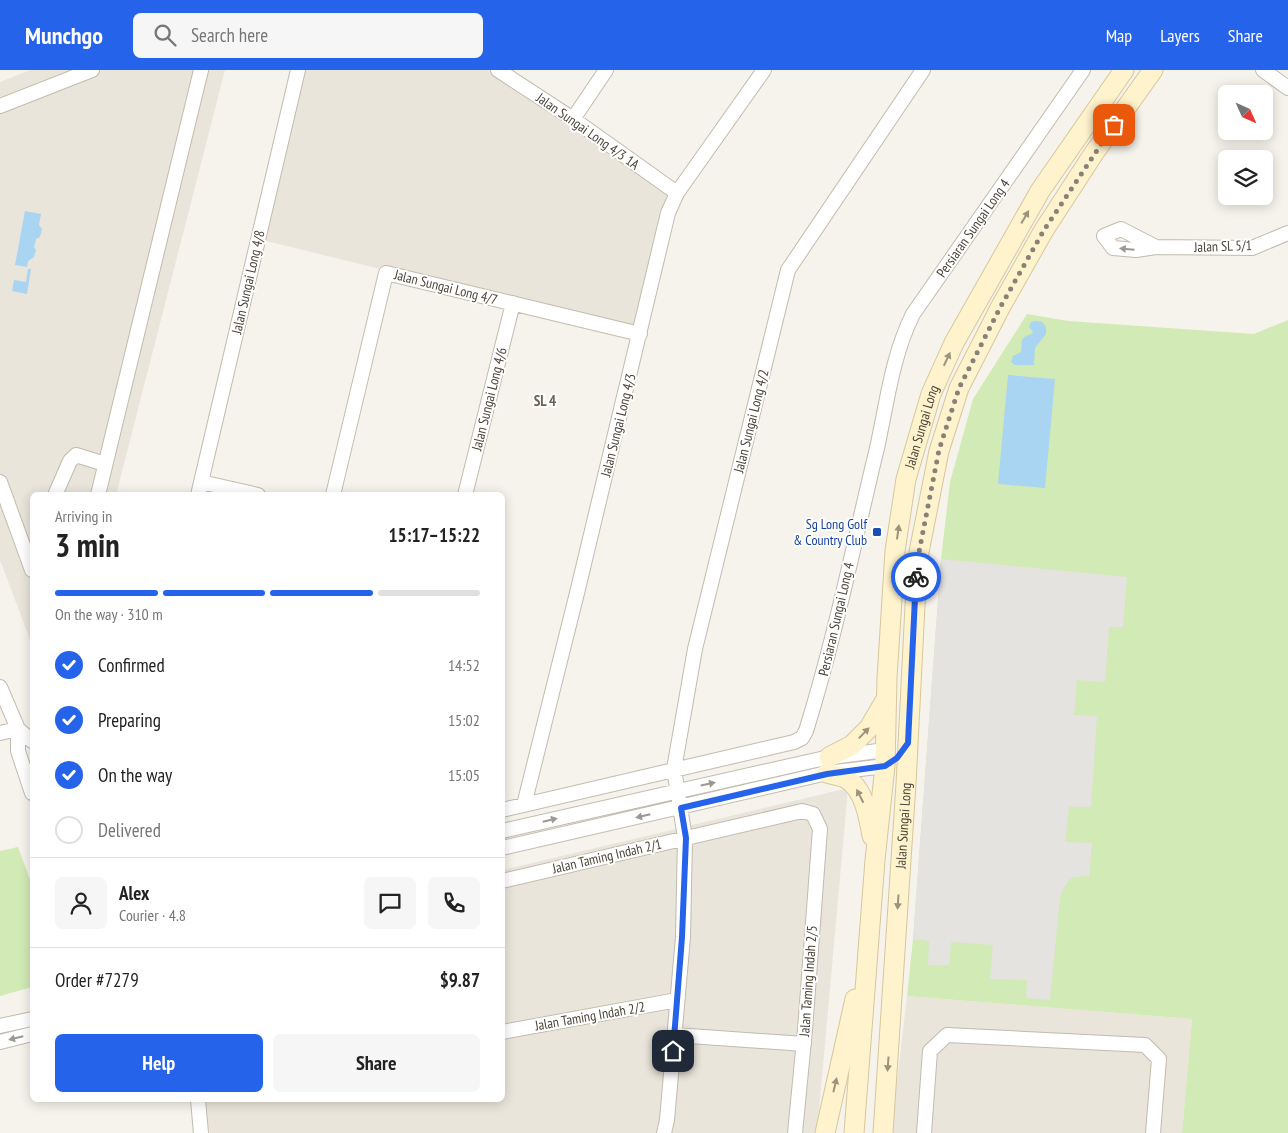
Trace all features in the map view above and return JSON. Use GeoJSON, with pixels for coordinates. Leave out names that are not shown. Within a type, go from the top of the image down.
{"type":"FeatureCollection","features":[{"type":"Feature","properties":{"kind":"street"},"geometry":{"type":"LineString","coordinates":[[0,106],[92,70]]}},
{"type":"Feature","properties":{"kind":"street"},"geometry":{"type":"LineString","coordinates":[[99,492],[201,70]]}},
{"type":"Feature","properties":{"kind":"street","name":"Jalan Sungai Long 4/8"},"geometry":{"type":"LineString","coordinates":[[199,489],[298,70]]}},
{"type":"Feature","properties":{"kind":"street","name":"Jalan Sungai Long 4/3 1A"},"geometry":{"type":"LineString","coordinates":[[498,70],[573,119],[677,193]]}},
{"type":"Feature","properties":{"kind":"street"},"geometry":{"type":"LineString","coordinates":[[573,119],[606,70]]}},
{"type":"Feature","properties":{"kind":"street","name":"Jalan Sungai Long 4/3"},"geometry":{"type":"LineString","coordinates":[[524,804],[668,214],[677,193],[764,70]]}},
{"type":"Feature","properties":{"kind":"street","name":"Persiaran Sungai Long 4"},"geometry":{"type":"LineString","coordinates":[[505,809],[794,742],[802,738],[822,680],[882,427],[898,348],[904,332],[913,314],[1083,70]]}},
{"type":"Feature","properties":{"kind":"street","name":"Jalan Sungai Long"},"geometry":{"type":"LineString","coordinates":[[883,1133],[906,784],[894,754],[887,698],[895,551],[906,479],[931,394],[954,343],[1040,191],[1124,70]]}},
{"type":"Feature","properties":{"kind":"street","name":"Jalan Sungai Long"},"geometry":{"type":"LineString","coordinates":[[854,1133],[875,860],[894,754],[919,552],[939,450],[959,388],[1001,306],[1044,230],[1094,153],[1153,70]]}},
{"type":"Feature","properties":{"kind":"street"},"geometry":{"type":"LineString","coordinates":[[1263,70],[1288,88]]}},
{"type":"Feature","properties":{"kind":"street","name":"Jalan Sungai Long 4/2"},"geometry":{"type":"LineString","coordinates":[[664,1133],[667,1120],[675,1034],[682,937],[686,838],[674,769],[695,649],[788,270],[920,71]]}},
{"type":"Feature","properties":{"kind":"street","name":"Jalan SL 5/1"},"geometry":{"type":"LineString","coordinates":[[1156,247],[1252,248],[1288,233]]}},
{"type":"Feature","properties":{"kind":"street","name":"Jalan Sungai Long 4/7"},"geometry":{"type":"LineString","coordinates":[[334,492],[386,272],[640,334]]}},
{"type":"Feature","properties":{"kind":"street","name":"Jalan Sungai Long 4/6"},"geometry":{"type":"LineString","coordinates":[[466,492],[513,303]]}},
{"type":"Feature","properties":{"kind":"street"},"geometry":{"type":"LineString","coordinates":[[56,492],[70,461],[76,456],[105,464]]}},
{"type":"Feature","properties":{"kind":"street"},"geometry":{"type":"LineString","coordinates":[[0,482],[30,551]]}},
{"type":"Feature","properties":{"kind":"street"},"geometry":{"type":"LineString","coordinates":[[199,489],[228,492]]}},
{"type":"Feature","properties":{"kind":"street"},"geometry":{"type":"LineString","coordinates":[[889,659],[894,648],[909,640],[892,615]]}},
{"type":"Feature","properties":{"kind":"street"},"geometry":{"type":"LineString","coordinates":[[0,687],[18,729],[18,751],[30,787]]}},
{"type":"Feature","properties":{"kind":"street"},"geometry":{"type":"LineString","coordinates":[[505,847],[681,808],[828,765],[869,728],[887,698]]}},
{"type":"Feature","properties":{"kind":"street"},"geometry":{"type":"LineString","coordinates":[[0,733],[18,729]]}},
{"type":"Feature","properties":{"kind":"street"},"geometry":{"type":"LineString","coordinates":[[18,729],[30,739]]}},
{"type":"Feature","properties":{"kind":"street"},"geometry":{"type":"LineString","coordinates":[[505,830],[678,790],[894,754]]}},
{"type":"Feature","properties":{"kind":"street"},"geometry":{"type":"LineString","coordinates":[[828,765],[847,779],[860,793],[870,825],[875,860]]}},
{"type":"Feature","properties":{"kind":"street","name":"Jalan Taming Indah 2/1"},"geometry":{"type":"LineString","coordinates":[[505,880],[802,811],[813,814],[820,829]]}},
{"type":"Feature","properties":{"kind":"street","name":"Jalan Taming Indah 2/5"},"geometry":{"type":"LineString","coordinates":[[795,1133],[804,1044],[820,829]]}},
{"type":"Feature","properties":{"kind":"street"},"geometry":{"type":"LineString","coordinates":[[825,1133],[870,932]]}},
{"type":"Feature","properties":{"kind":"street","name":"Jalan Taming Indah 2/2"},"geometry":{"type":"LineString","coordinates":[[505,1031],[677,1000]]}},
{"type":"Feature","properties":{"kind":"street"},"geometry":{"type":"LineString","coordinates":[[0,1026],[30,1019]]}},
{"type":"Feature","properties":{"kind":"street"},"geometry":{"type":"LineString","coordinates":[[0,1042],[30,1034]]}},
{"type":"Feature","properties":{"kind":"street"},"geometry":{"type":"LineString","coordinates":[[675,1034],[804,1044]]}},
{"type":"Feature","properties":{"kind":"street"},"geometry":{"type":"LineString","coordinates":[[924,1133],[930,1051],[947,1035],[1145,1045],[1159,1059],[1153,1133]]}},
{"type":"Feature","properties":{"kind":"street"},"geometry":{"type":"LineString","coordinates":[[198,1102],[201,1133]]}},
{"type":"Feature","properties":{"kind":"shaded area"},"geometry":{"type":"Polygon","coordinates":[[[30,70],[225,70],[117,492],[30,492],[30,640],[0,560],[0,82],[30,70]]]}},
{"type":"Feature","properties":{"kind":"shaded area"},"geometry":{"type":"Polygon","coordinates":[[[304,70],[489,70],[675,194],[638,332],[262,240],[304,70]]]}},
{"type":"Feature","properties":{"kind":"shaded area"},"geometry":{"type":"Polygon","coordinates":[[[941,559],[1127,577],[1123,627],[1109,627],[1105,682],[1077,680],[1074,715],[1097,716],[1091,807],[1069,807],[1065,842],[1092,843],[1089,876],[1074,877],[1069,880],[1060,898],[1050,1000],[1026,998],[1027,980],[990,979],[993,945],[951,942],[949,965],[928,965],[929,941],[913,939],[941,559]]]}},
{"type":"Feature","properties":{"kind":"shaded area"},"geometry":{"type":"Polygon","coordinates":[[[848,788],[817,1133],[210,1133],[202,1102],[505,1102],[505,870],[848,788]]]}},
{"type":"Feature","properties":{"kind":"shaded area"},"geometry":{"type":"Polygon","coordinates":[[[907,996],[1192,1019],[1182,1133],[891,1133],[907,996]]]}},
{"type":"Feature","properties":{"kind":"green space"},"geometry":{"type":"Polygon","coordinates":[[[1027,314],[1068,321],[1254,334],[1288,320],[1288,1133],[1182,1133],[1192,1019],[907,996],[913,939],[941,559],[950,482],[973,399],[1027,314]]]}},
{"type":"Feature","properties":{"kind":"green space"},"geometry":{"type":"Polygon","coordinates":[[[18,847],[30,880],[30,988],[0,996],[0,851],[18,847]]]}},
{"type":"Feature","properties":{"kind":"water"},"geometry":{"type":"Polygon","coordinates":[[[25,211],[41,214],[39,225],[42,229],[40,237],[36,239],[34,257],[28,261],[27,267],[15,265],[25,211]]]}},
{"type":"Feature","properties":{"kind":"water"},"geometry":{"type":"Polygon","coordinates":[[[28,269],[31,269],[27,294],[12,291],[14,280],[26,282],[28,269]]]}},
{"type":"Feature","properties":{"kind":"water"},"geometry":{"type":"Polygon","coordinates":[[[1031,322],[1042,322],[1046,327],[1046,334],[1035,348],[1034,365],[1015,365],[1011,362],[1013,356],[1021,352],[1023,339],[1033,332],[1029,327],[1031,322]]]}},
{"type":"Feature","properties":{"kind":"water"},"geometry":{"type":"Polygon","coordinates":[[[1008,375],[1055,379],[1045,488],[998,484],[1008,375]]]}},
{"type":"Feature","properties":{"kind":"way so far"},"geometry":{"type":"LineString","coordinates":[[916,577],[919,552],[939,450],[959,388],[1001,306],[1044,230],[1114,125]]}},
{"type":"Feature","properties":{"kind":"place","name":"Sg Long Golf & Country Club"},"geometry":{"type":"Point","coordinates":[877,532]}},
{"type":"Feature","properties":{"kind":"district","name":"SL 4"},"geometry":{"type":"Point","coordinates":[545,401]}},
{"type":"Feature","properties":{"kind":"route"},"geometry":{"type":"LineString","coordinates":[[673,1051],[682,937],[686,838],[681,808],[827,774],[885,766],[897,758],[908,743],[916,577]]}}]}
